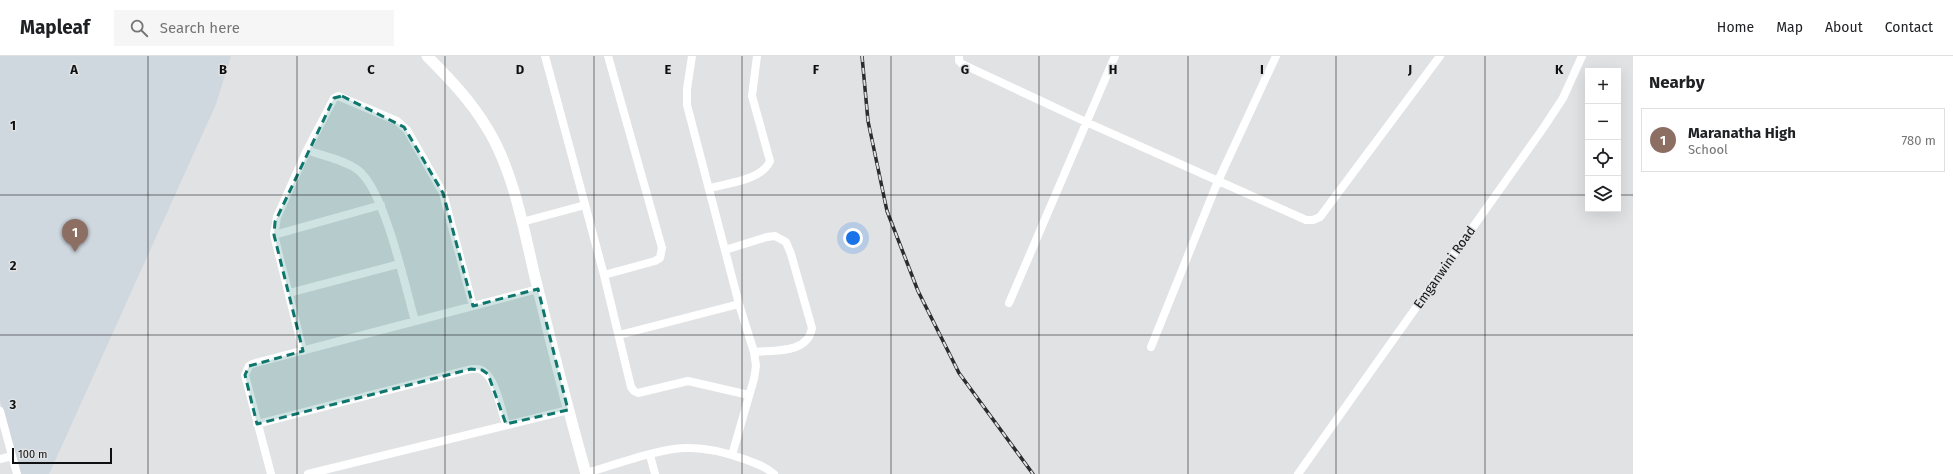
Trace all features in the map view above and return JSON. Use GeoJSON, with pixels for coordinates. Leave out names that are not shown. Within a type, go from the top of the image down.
{"type":"FeatureCollection","features":[{"type":"Feature","properties":{"kind":"street"},"geometry":{"type":"LineString","coordinates":[[427,56],[449,78],[487,128],[502,156],[522,222],[568,410],[586,473],[677,448],[691,448],[732,455],[764,467],[774,474]]}},
{"type":"Feature","properties":{"kind":"street"},"geometry":{"type":"LineString","coordinates":[[545,56],[604,274],[631,387],[636,393],[688,381],[749,395]]}},
{"type":"Feature","properties":{"kind":"street"},"geometry":{"type":"LineString","coordinates":[[604,274],[655,261],[660,258],[662,248],[608,56]]}},
{"type":"Feature","properties":{"kind":"street"},"geometry":{"type":"LineString","coordinates":[[692,56],[687,88],[687,105],[710,188],[739,304],[754,352],[756,366],[732,455]]}},
{"type":"Feature","properties":{"kind":"street"},"geometry":{"type":"LineString","coordinates":[[710,188],[759,174],[764,171],[770,161],[752,96],[757,56]]}},
{"type":"Feature","properties":{"kind":"street"},"geometry":{"type":"LineString","coordinates":[[959,56],[959,61],[962,64],[1086,122],[1306,220],[1313,220],[1320,217],[1440,56]]}},
{"type":"Feature","properties":{"kind":"street"},"geometry":{"type":"LineString","coordinates":[[1009,303],[1115,56]]}},
{"type":"Feature","properties":{"kind":"street"},"geometry":{"type":"LineString","coordinates":[[1151,347],[1218,181],[1276,56]]}},
{"type":"Feature","properties":{"kind":"street","name":"Emganwini Road"},"geometry":{"type":"LineString","coordinates":[[1298,474],[1544,127],[1562,98],[1582,56]]}},
{"type":"Feature","properties":{"kind":"street"},"geometry":{"type":"LineString","coordinates":[[302,351],[274,235],[277,217],[307,150],[334,98],[338,96],[397,121],[404,127],[443,193],[473,306]]}},
{"type":"Feature","properties":{"kind":"street"},"geometry":{"type":"LineString","coordinates":[[307,150],[358,170],[370,183],[381,205],[415,321]]}},
{"type":"Feature","properties":{"kind":"street"},"geometry":{"type":"LineString","coordinates":[[274,235],[381,205]]}},
{"type":"Feature","properties":{"kind":"street"},"geometry":{"type":"LineString","coordinates":[[522,222],[585,205]]}},
{"type":"Feature","properties":{"kind":"street"},"geometry":{"type":"LineString","coordinates":[[725,250],[774,236],[786,242],[791,254],[812,328],[811,335],[806,342],[799,346],[754,352]]}},
{"type":"Feature","properties":{"kind":"street"},"geometry":{"type":"LineString","coordinates":[[289,293],[399,264]]}},
{"type":"Feature","properties":{"kind":"street"},"geometry":{"type":"LineString","coordinates":[[271,474],[245,375],[249,366],[538,289]]}},
{"type":"Feature","properties":{"kind":"street"},"geometry":{"type":"LineString","coordinates":[[619,335],[739,304]]}},
{"type":"Feature","properties":{"kind":"street"},"geometry":{"type":"LineString","coordinates":[[257,424],[471,368],[482,370],[488,374],[495,388],[506,424]]}},
{"type":"Feature","properties":{"kind":"street"},"geometry":{"type":"LineString","coordinates":[[308,474],[506,424],[568,410]]}},
{"type":"Feature","properties":{"kind":"street"},"geometry":{"type":"LineString","coordinates":[[0,411],[17,474]]}},
{"type":"Feature","properties":{"kind":"street"},"geometry":{"type":"LineString","coordinates":[[650,455],[655,474]]}},
{"type":"Feature","properties":{"kind":"street"},"geometry":{"type":"LineString","coordinates":[[0,459],[12,456]]}},
{"type":"Feature","properties":{"kind":"highlighted area"},"geometry":{"type":"Polygon","coordinates":[[[342,96],[404,127],[443,193],[473,306],[538,289],[568,410],[506,424],[488,374],[482,370],[471,369],[257,424],[245,375],[249,366],[303,351],[274,235],[275,222],[334,98],[342,96]]]}},
{"type":"Feature","properties":{"kind":"shaded area"},"geometry":{"type":"Polygon","coordinates":[[[0,56],[231,56],[216,104],[49,474],[19,474],[0,400],[0,56]]]}},
{"type":"Feature","properties":{"kind":"railway"},"geometry":{"type":"LineString","coordinates":[[862,56],[868,121],[887,211],[918,291],[959,373],[1033,474]]}},
{"type":"Feature","properties":{"kind":"place","name":"Maranatha High"},"geometry":{"type":"Point","coordinates":[75,252]}}]}
